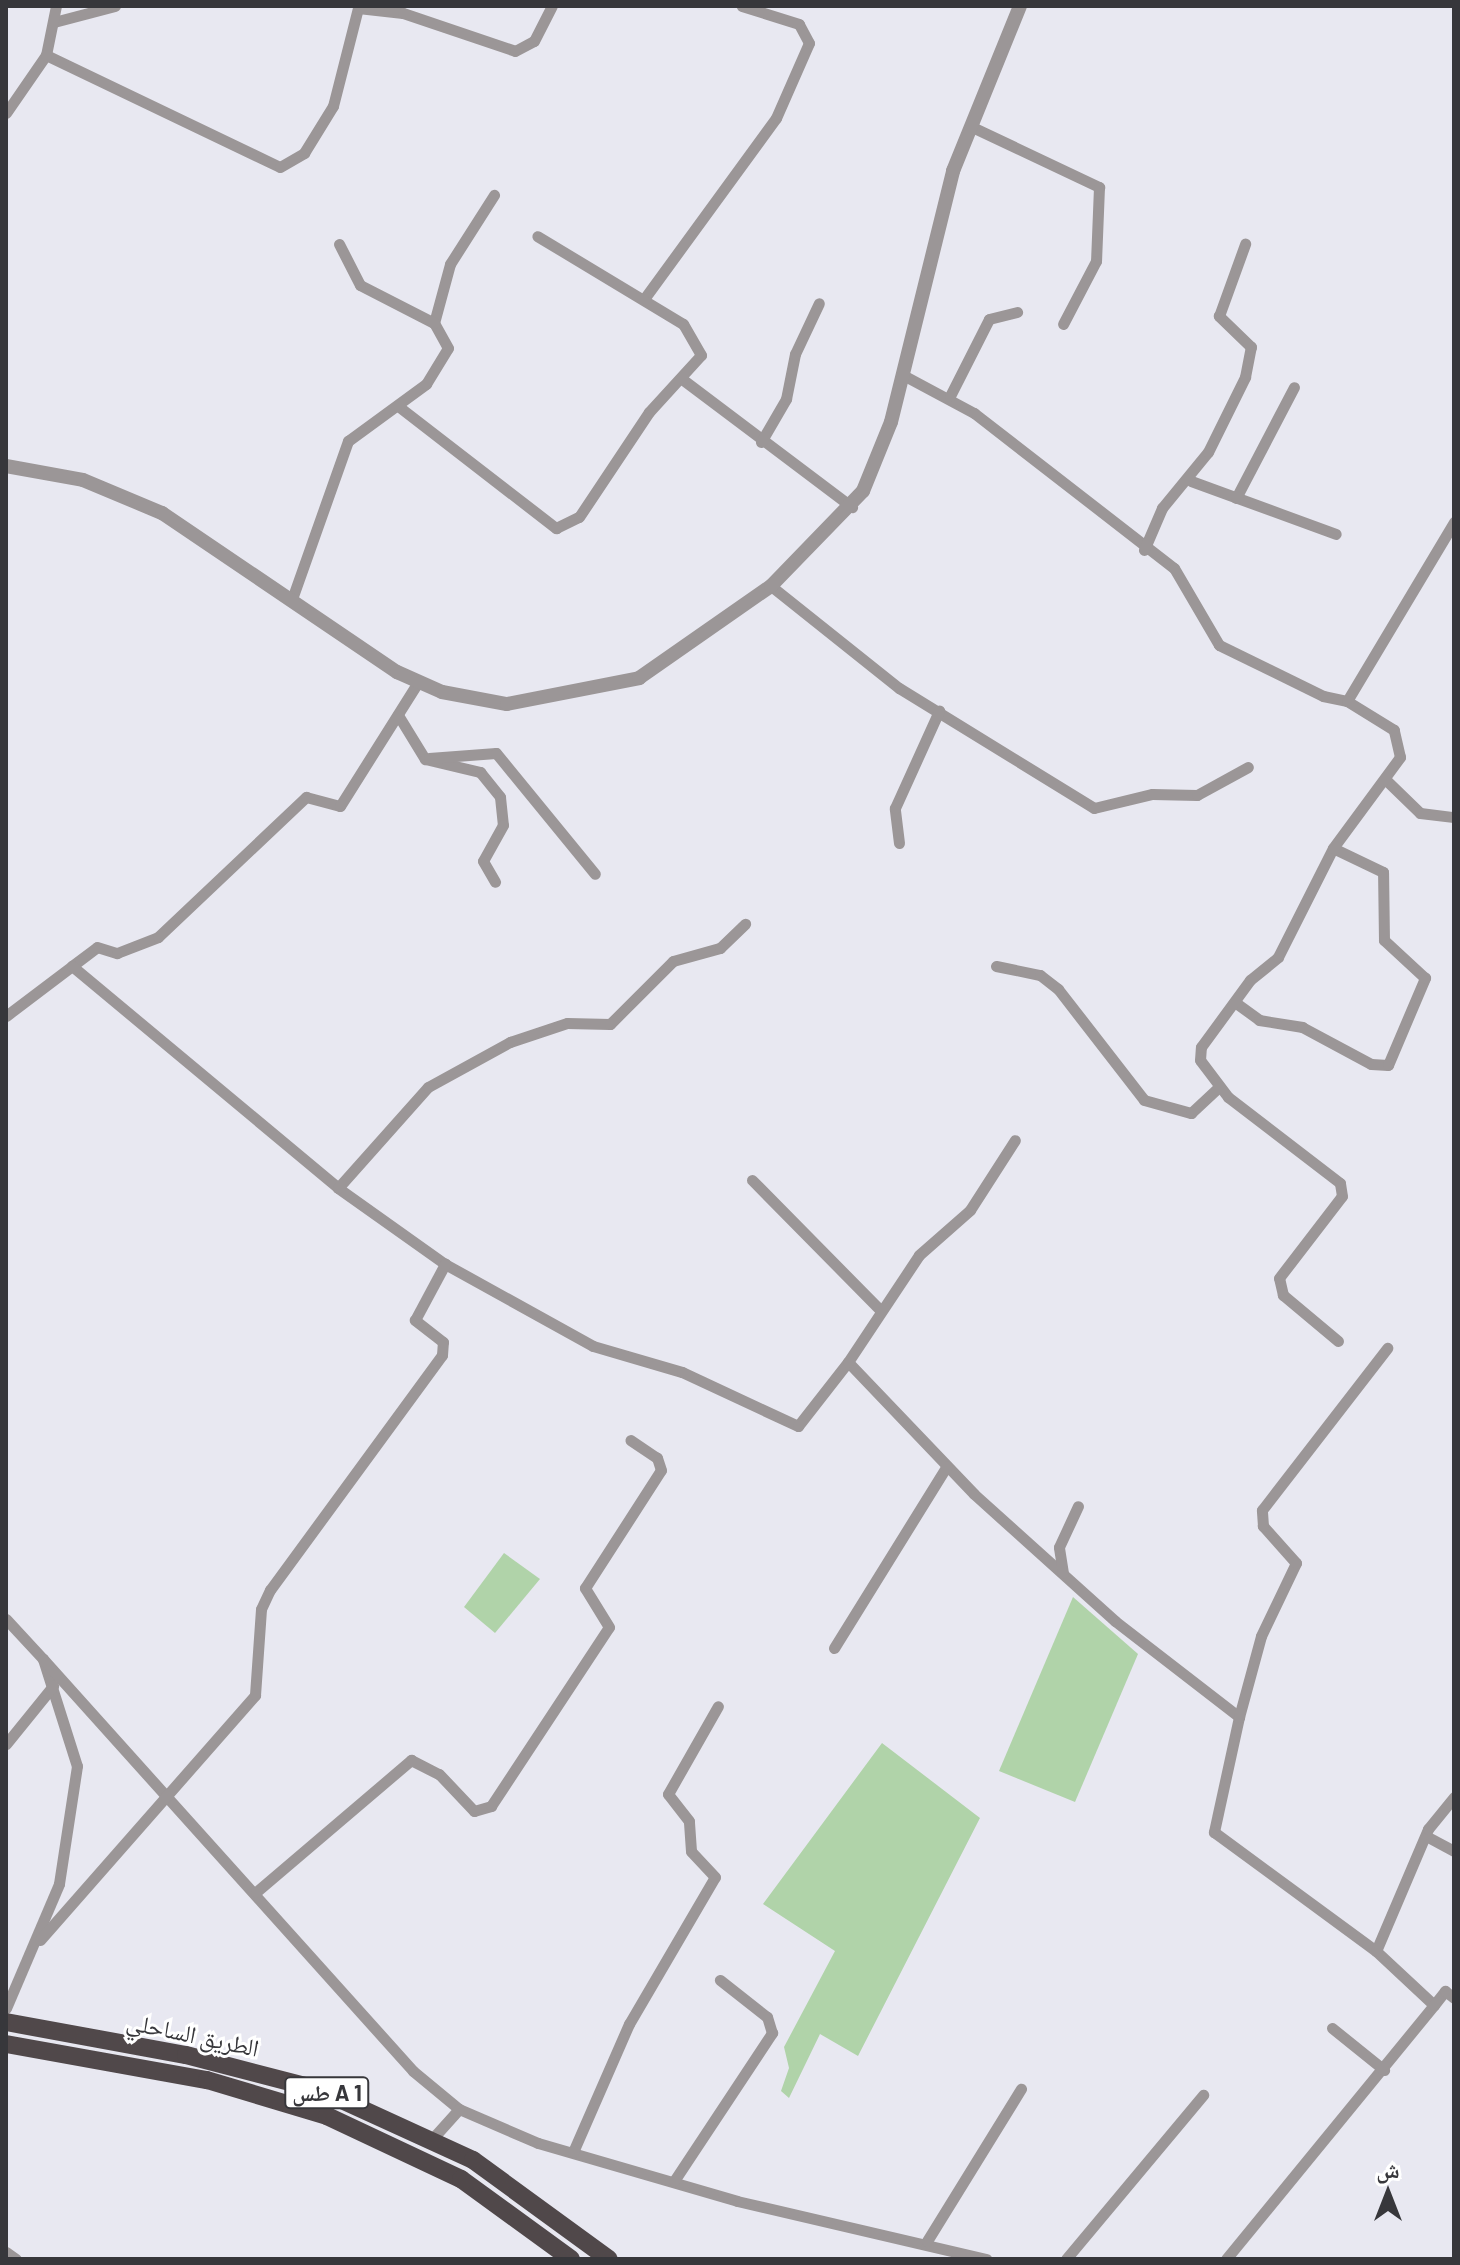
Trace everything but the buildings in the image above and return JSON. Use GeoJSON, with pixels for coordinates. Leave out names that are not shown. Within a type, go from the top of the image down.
{"type":"FeatureCollection","features":[{"type":"Feature","properties":{"kind":"highway","name":"الطريق الساحلي"},"geometry":{"type":"LineString","coordinates":[[6,2022],[251,2070],[433,2138],[527,2195],[609,2259]]}},
{"type":"Feature","properties":{"kind":"highway","name":"الطريق الساحلي"},"geometry":{"type":"LineString","coordinates":[[6,2044],[207,2080],[327,2116],[461,2179],[571,2259]]}},
{"type":"Feature","properties":{"kind":"street"},"geometry":{"type":"LineString","coordinates":[[6,113],[46,55],[56,6]]}},
{"type":"Feature","properties":{"kind":"street"},"geometry":{"type":"LineString","coordinates":[[54,22],[115,6]]}},
{"type":"Feature","properties":{"kind":"street"},"geometry":{"type":"LineString","coordinates":[[46,55],[280,167],[304,153],[333,106],[358,8],[403,13],[515,51],[534,41],[552,6]]}},
{"type":"Feature","properties":{"kind":"street"},"geometry":{"type":"LineString","coordinates":[[644,299],[776,118],[809,43],[799,24],[742,6]]}},
{"type":"Feature","properties":{"kind":"street"},"geometry":{"type":"LineString","coordinates":[[6,466],[122,494],[292,599],[418,682],[507,704],[588,693],[639,678],[682,654],[771,586],[852,507],[903,375],[970,126],[1020,6]]}},
{"type":"Feature","properties":{"kind":"street"},"geometry":{"type":"LineString","coordinates":[[970,126],[1099,187],[1103,211],[1096,261],[1063,324]]}},
{"type":"Feature","properties":{"kind":"street"},"geometry":{"type":"LineString","coordinates":[[434,323],[450,264],[494,195]]}},
{"type":"Feature","properties":{"kind":"street"},"geometry":{"type":"LineString","coordinates":[[398,406],[556,528],[565,527],[701,355],[699,344],[644,299],[537,236]]}},
{"type":"Feature","properties":{"kind":"street"},"geometry":{"type":"LineString","coordinates":[[292,599],[348,441],[426,384],[448,348],[434,323],[360,285],[339,244]]}},
{"type":"Feature","properties":{"kind":"street"},"geometry":{"type":"LineString","coordinates":[[1144,550],[1162,508],[1191,481],[1251,358],[1245,337],[1219,316],[1245,244]]}},
{"type":"Feature","properties":{"kind":"street"},"geometry":{"type":"LineString","coordinates":[[761,442],[786,399],[795,354],[819,303]]}},
{"type":"Feature","properties":{"kind":"street"},"geometry":{"type":"LineString","coordinates":[[950,396],[989,319],[1017,312]]}},
{"type":"Feature","properties":{"kind":"street"},"geometry":{"type":"LineString","coordinates":[[903,375],[950,396],[1180,576],[1219,645],[1347,701],[1401,741],[1386,780],[1333,848],[1278,957],[1201,1047],[1202,1072],[1218,1088],[1340,1183],[1342,1196],[1279,1278],[1283,1295],[1338,1341]]}},
{"type":"Feature","properties":{"kind":"street"},"geometry":{"type":"LineString","coordinates":[[682,379],[761,442],[852,507]]}},
{"type":"Feature","properties":{"kind":"street"},"geometry":{"type":"LineString","coordinates":[[1236,498],[1294,387]]}},
{"type":"Feature","properties":{"kind":"street"},"geometry":{"type":"LineString","coordinates":[[1191,481],[1336,534]]}},
{"type":"Feature","properties":{"kind":"street"},"geometry":{"type":"LineString","coordinates":[[1347,701],[1454,522]]}},
{"type":"Feature","properties":{"kind":"street"},"geometry":{"type":"LineString","coordinates":[[771,586],[839,643],[939,711],[1094,808],[1152,794],[1197,795],[1248,767]]}},
{"type":"Feature","properties":{"kind":"street"},"geometry":{"type":"LineString","coordinates":[[6,1016],[97,947],[117,953],[158,937],[306,797],[340,806],[418,682]]}},
{"type":"Feature","properties":{"kind":"street"},"geometry":{"type":"LineString","coordinates":[[899,843],[895,808],[939,711]]}},
{"type":"Feature","properties":{"kind":"street"},"geometry":{"type":"LineString","coordinates":[[398,715],[425,759],[480,772],[500,797],[503,825],[483,861],[495,882]]}},
{"type":"Feature","properties":{"kind":"street"},"geometry":{"type":"LineString","coordinates":[[425,759],[496,753],[595,874]]}},
{"type":"Feature","properties":{"kind":"street"},"geometry":{"type":"LineString","coordinates":[[1386,780],[1420,813],[1454,817]]}},
{"type":"Feature","properties":{"kind":"street"},"geometry":{"type":"LineString","coordinates":[[1236,1003],[1259,1020],[1302,1027],[1371,1064],[1388,1065],[1425,978],[1384,940],[1383,872],[1333,848]]}},
{"type":"Feature","properties":{"kind":"street"},"geometry":{"type":"LineString","coordinates":[[338,1188],[428,1087],[510,1042],[567,1023],[610,1024],[673,961],[720,948],[745,924]]}},
{"type":"Feature","properties":{"kind":"street"},"geometry":{"type":"LineString","coordinates":[[72,966],[338,1188],[445,1264],[593,1346],[682,1372],[789,1425],[808,1420],[848,1362],[879,1309],[925,1249],[970,1210],[1015,1140]]}},
{"type":"Feature","properties":{"kind":"street"},"geometry":{"type":"LineString","coordinates":[[996,966],[1040,975],[1058,989],[1144,1100],[1191,1113],[1218,1088]]}},
{"type":"Feature","properties":{"kind":"street"},"geometry":{"type":"LineString","coordinates":[[752,1180],[879,1309]]}},
{"type":"Feature","properties":{"kind":"street"},"geometry":{"type":"LineString","coordinates":[[40,1940],[171,1796],[255,1695],[261,1609],[270,1590],[442,1355],[443,1342],[415,1320],[445,1264]]}},
{"type":"Feature","properties":{"kind":"street"},"geometry":{"type":"LineString","coordinates":[[1387,1348],[1262,1510],[1263,1526],[1296,1563],[1261,1636],[1239,1717],[1214,1832],[1376,1951],[1434,2005]]}},
{"type":"Feature","properties":{"kind":"street"},"geometry":{"type":"LineString","coordinates":[[848,1362],[947,1466],[1063,1574],[1239,1717]]}},
{"type":"Feature","properties":{"kind":"street"},"geometry":{"type":"LineString","coordinates":[[256,1892],[411,1760],[439,1774],[474,1811],[491,1806],[609,1627],[585,1588],[661,1470],[657,1458],[630,1440]]}},
{"type":"Feature","properties":{"kind":"street"},"geometry":{"type":"LineString","coordinates":[[834,1648],[947,1466]]}},
{"type":"Feature","properties":{"kind":"street"},"geometry":{"type":"LineString","coordinates":[[1063,1574],[1059,1547],[1078,1506]]}},
{"type":"Feature","properties":{"kind":"street"},"geometry":{"type":"LineString","coordinates":[[6,1619],[171,1796],[413,2071],[459,2109],[573,2152],[674,2181],[927,2241],[958,2256],[986,2259]]}},
{"type":"Feature","properties":{"kind":"street"},"geometry":{"type":"LineString","coordinates":[[6,2008],[40,1940],[68,1851],[77,1783],[75,1749],[43,1659]]}},
{"type":"Feature","properties":{"kind":"street"},"geometry":{"type":"LineString","coordinates":[[6,1744],[53,1686]]}},
{"type":"Feature","properties":{"kind":"street"},"geometry":{"type":"LineString","coordinates":[[573,2152],[629,2024],[715,1877],[691,1851],[689,1821],[668,1794],[718,1706]]}},
{"type":"Feature","properties":{"kind":"street"},"geometry":{"type":"LineString","coordinates":[[1376,1951],[1426,1836],[1454,1797]]}},
{"type":"Feature","properties":{"kind":"street"},"geometry":{"type":"LineString","coordinates":[[1426,1836],[1454,1851]]}},
{"type":"Feature","properties":{"kind":"street"},"geometry":{"type":"LineString","coordinates":[[674,2181],[772,2033],[767,2017],[720,1980]]}},
{"type":"Feature","properties":{"kind":"street"},"geometry":{"type":"LineString","coordinates":[[1226,2259],[1384,2070],[1445,1991],[1454,1998]]}},
{"type":"Feature","properties":{"kind":"street"},"geometry":{"type":"LineString","coordinates":[[1332,2028],[1384,2070]]}},
{"type":"Feature","properties":{"kind":"street"},"geometry":{"type":"LineString","coordinates":[[927,2241],[1021,2089]]}},
{"type":"Feature","properties":{"kind":"street"},"geometry":{"type":"LineString","coordinates":[[1066,2259],[1203,2095]]}},
{"type":"Feature","properties":{"kind":"street"},"geometry":{"type":"LineString","coordinates":[[433,2138],[459,2109]]}},
{"type":"Feature","properties":{"kind":"street"},"geometry":{"type":"LineString","coordinates":[[6,2252],[16,2259]]}},
{"type":"Feature","properties":{"kind":"green space"},"geometry":{"type":"Polygon","coordinates":[[[504,1553],[540,1579],[495,1633],[464,1607],[504,1553]]]}},
{"type":"Feature","properties":{"kind":"green space"},"geometry":{"type":"Polygon","coordinates":[[[1073,1597],[1138,1654],[1075,1802],[999,1771],[1073,1597]]]}},
{"type":"Feature","properties":{"kind":"green space"},"geometry":{"type":"Polygon","coordinates":[[[882,1743],[980,1818],[858,2056],[820,2034],[789,2098],[781,2091],[789,2068],[784,2047],[835,1951],[763,1904],[882,1743]]]}}]}
